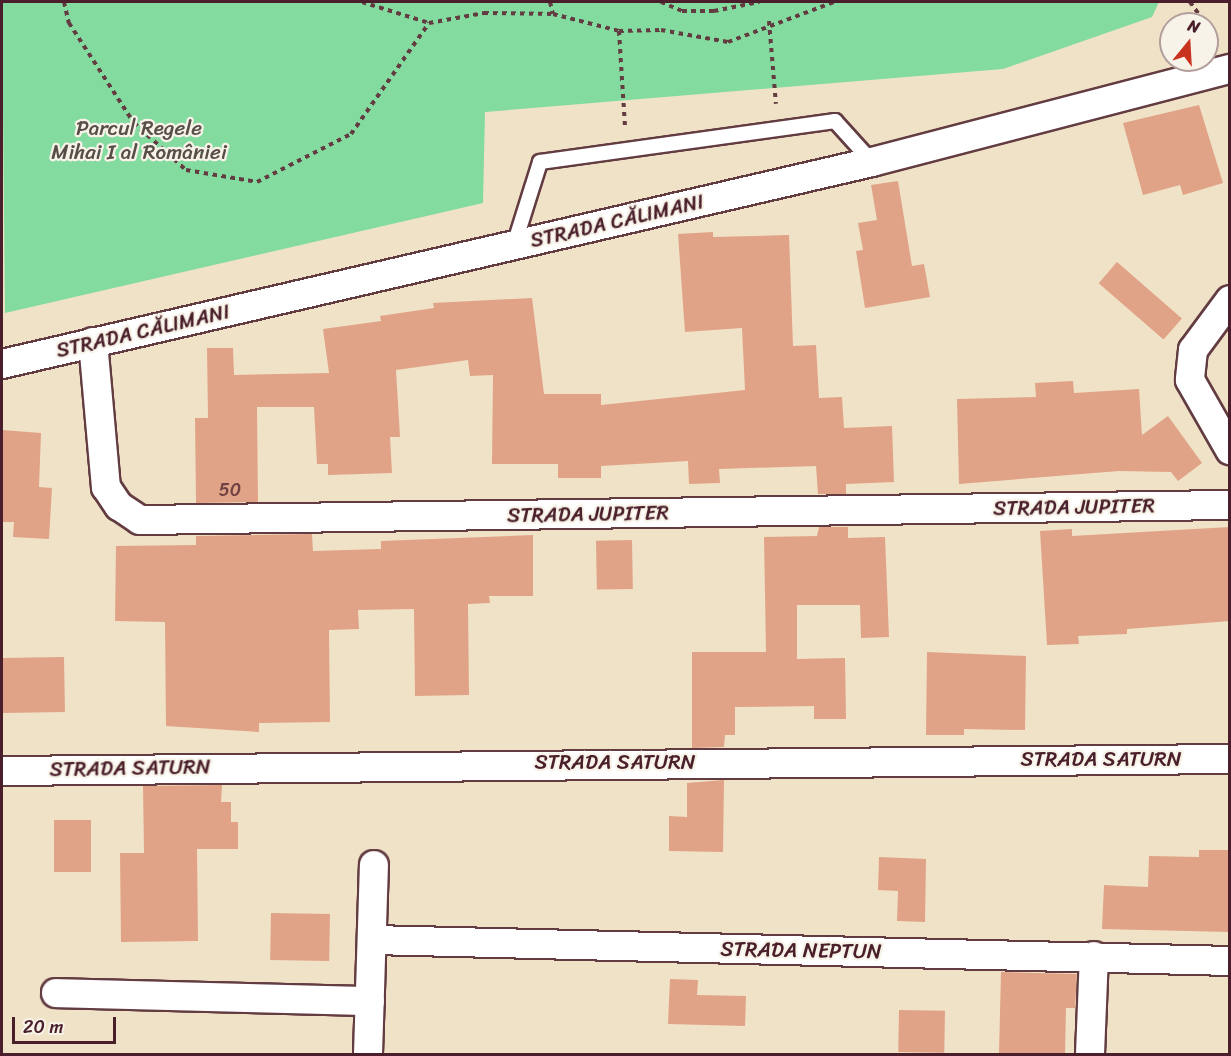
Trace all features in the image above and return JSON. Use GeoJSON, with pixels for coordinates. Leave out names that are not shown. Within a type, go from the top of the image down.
{"type":"FeatureCollection","features":[{"type":"Feature","properties":{"kind":"street","name":"STRADA CĂLIMANI"},"geometry":{"type":"LineString","coordinates":[[2,364],[872,162],[1230,69]]}},
{"type":"Feature","properties":{"kind":"street"},"geometry":{"type":"LineString","coordinates":[[1230,300],[1193,350],[1190,380],[1230,450]]}},
{"type":"Feature","properties":{"kind":"street","name":"STRADA JUPITER"},"geometry":{"type":"LineString","coordinates":[[93,342],[106,487],[118,506],[140,520],[1230,505]]}},
{"type":"Feature","properties":{"kind":"street","name":"STRADA SATURN"},"geometry":{"type":"LineString","coordinates":[[2,771],[1230,759]]}},
{"type":"Feature","properties":{"kind":"street"},"geometry":{"type":"LineString","coordinates":[[368,1054],[374,865]]}},
{"type":"Feature","properties":{"kind":"street","name":"STRADA NEPTUN"},"geometry":{"type":"LineString","coordinates":[[372,940],[1230,961]]}},
{"type":"Feature","properties":{"kind":"street"},"geometry":{"type":"LineString","coordinates":[[1090,1054],[1094,956]]}},
{"type":"Feature","properties":{"kind":"street"},"geometry":{"type":"LineString","coordinates":[[56,993],[369,1000]]}},
{"type":"Feature","properties":{"kind":"lane"},"geometry":{"type":"LineString","coordinates":[[514,245],[540,162],[627,146],[777,126],[835,121],[872,162]]}},
{"type":"Feature","properties":{"kind":"path"},"geometry":{"type":"LineString","coordinates":[[64,2],[69,23],[134,123],[186,170],[257,182],[351,134],[429,23]]}},
{"type":"Feature","properties":{"kind":"path"},"geometry":{"type":"LineString","coordinates":[[362,2],[429,23],[484,13],[553,14],[619,30],[661,30],[728,42],[769,21],[834,2]]}},
{"type":"Feature","properties":{"kind":"path"},"geometry":{"type":"LineString","coordinates":[[550,2],[553,14]]}},
{"type":"Feature","properties":{"kind":"path"},"geometry":{"type":"LineString","coordinates":[[661,2],[682,11],[714,11],[759,2]]}},
{"type":"Feature","properties":{"kind":"path"},"geometry":{"type":"LineString","coordinates":[[769,21],[777,126]]}},
{"type":"Feature","properties":{"kind":"path"},"geometry":{"type":"LineString","coordinates":[[619,30],[627,146]]}},
{"type":"Feature","properties":{"kind":"green space","name":"Parcul Regele Mihai I al României"},"geometry":{"type":"Polygon","coordinates":[[[2,2],[1159,2],[1152,17],[1003,69],[485,112],[483,203],[5,313],[2,2]]]}},
{"type":"Feature","properties":{"kind":"building"},"geometry":{"type":"Polygon","coordinates":[[[1199,105],[1223,183],[1183,195],[1180,185],[1143,195],[1123,123],[1199,105]]]}},
{"type":"Feature","properties":{"kind":"building"},"geometry":{"type":"Polygon","coordinates":[[[898,181],[912,266],[924,264],[930,297],[865,308],[856,251],[863,250],[858,223],[877,220],[871,185],[898,181]]]}},
{"type":"Feature","properties":{"kind":"building"},"geometry":{"type":"Polygon","coordinates":[[[713,232],[713,237],[789,235],[793,346],[816,345],[819,398],[842,397],[844,428],[892,426],[894,482],[846,484],[846,494],[818,494],[816,466],[719,469],[720,483],[689,484],[688,461],[601,466],[601,478],[558,478],[558,464],[492,464],[493,375],[470,376],[468,360],[396,370],[400,437],[390,437],[392,473],[328,475],[328,464],[317,464],[314,407],[257,407],[258,502],[196,503],[195,418],[208,418],[207,348],[233,348],[234,375],[329,373],[323,329],[381,321],[380,316],[434,308],[433,303],[532,298],[544,394],[601,394],[601,405],[745,390],[742,328],[685,332],[678,234],[713,232]]]}},
{"type":"Feature","properties":{"kind":"building"},"geometry":{"type":"Polygon","coordinates":[[[1117,262],[1182,318],[1164,340],[1099,283],[1117,262]]]}},
{"type":"Feature","properties":{"kind":"building"},"geometry":{"type":"Polygon","coordinates":[[[1073,381],[1074,393],[1139,389],[1142,435],[1168,416],[1202,463],[1178,481],[1171,472],[1119,471],[959,484],[957,399],[1036,397],[1035,383],[1073,381]]]}},
{"type":"Feature","properties":{"kind":"building"},"geometry":{"type":"Polygon","coordinates":[[[2,430],[41,433],[39,487],[52,488],[49,539],[13,537],[14,522],[2,522],[2,430]]]}},
{"type":"Feature","properties":{"kind":"building"},"geometry":{"type":"Polygon","coordinates":[[[819,527],[848,527],[848,538],[885,537],[889,637],[861,638],[860,605],[797,605],[797,659],[845,658],[846,719],[814,719],[814,706],[735,707],[735,735],[725,735],[724,747],[692,748],[692,652],[766,652],[764,537],[817,536],[819,527]]]}},
{"type":"Feature","properties":{"kind":"building"},"geometry":{"type":"Polygon","coordinates":[[[1230,527],[1230,621],[1127,629],[1127,634],[1078,636],[1079,644],[1047,645],[1040,531],[1072,529],[1072,536],[1230,527]]]}},
{"type":"Feature","properties":{"kind":"building"},"geometry":{"type":"Polygon","coordinates":[[[312,534],[313,551],[381,549],[381,541],[533,535],[533,596],[489,596],[490,603],[468,604],[469,695],[415,696],[414,609],[358,610],[359,629],[329,630],[330,722],[259,723],[259,732],[166,726],[165,622],[115,621],[116,546],[196,545],[196,536],[312,534]]]}},
{"type":"Feature","properties":{"kind":"building"},"geometry":{"type":"Polygon","coordinates":[[[632,540],[633,589],[597,590],[596,541],[632,540]]]}},
{"type":"Feature","properties":{"kind":"building"},"geometry":{"type":"Polygon","coordinates":[[[927,652],[1026,656],[1025,730],[964,729],[964,735],[926,735],[927,652]]]}},
{"type":"Feature","properties":{"kind":"building"},"geometry":{"type":"Polygon","coordinates":[[[64,657],[65,712],[3,713],[2,658],[64,657]]]}},
{"type":"Feature","properties":{"kind":"building"},"geometry":{"type":"Polygon","coordinates":[[[724,780],[723,852],[669,851],[669,816],[687,817],[687,783],[724,780]]]}},
{"type":"Feature","properties":{"kind":"building"},"geometry":{"type":"Polygon","coordinates":[[[222,785],[221,802],[231,802],[231,822],[238,822],[238,849],[197,849],[198,941],[121,942],[120,853],[144,853],[143,786],[222,785]]]}},
{"type":"Feature","properties":{"kind":"building"},"geometry":{"type":"Polygon","coordinates":[[[54,820],[91,820],[91,872],[54,872],[54,820]]]}},
{"type":"Feature","properties":{"kind":"building"},"geometry":{"type":"Polygon","coordinates":[[[1199,850],[1230,850],[1230,932],[1102,929],[1104,885],[1148,887],[1149,856],[1199,857],[1199,850]]]}},
{"type":"Feature","properties":{"kind":"building"},"geometry":{"type":"Polygon","coordinates":[[[879,857],[926,859],[925,922],[897,921],[898,891],[878,890],[879,857]]]}},
{"type":"Feature","properties":{"kind":"building"},"geometry":{"type":"Polygon","coordinates":[[[271,913],[330,914],[329,961],[270,960],[271,913]]]}},
{"type":"Feature","properties":{"kind":"building"},"geometry":{"type":"Polygon","coordinates":[[[1001,972],[1077,974],[1075,1008],[1066,1008],[1065,1054],[999,1054],[1001,972]]]}},
{"type":"Feature","properties":{"kind":"building"},"geometry":{"type":"Polygon","coordinates":[[[670,979],[698,980],[697,995],[746,996],[745,1026],[668,1024],[670,979]]]}},
{"type":"Feature","properties":{"kind":"building"},"geometry":{"type":"Polygon","coordinates":[[[899,1010],[945,1011],[944,1053],[898,1052],[899,1010]]]}}]}
